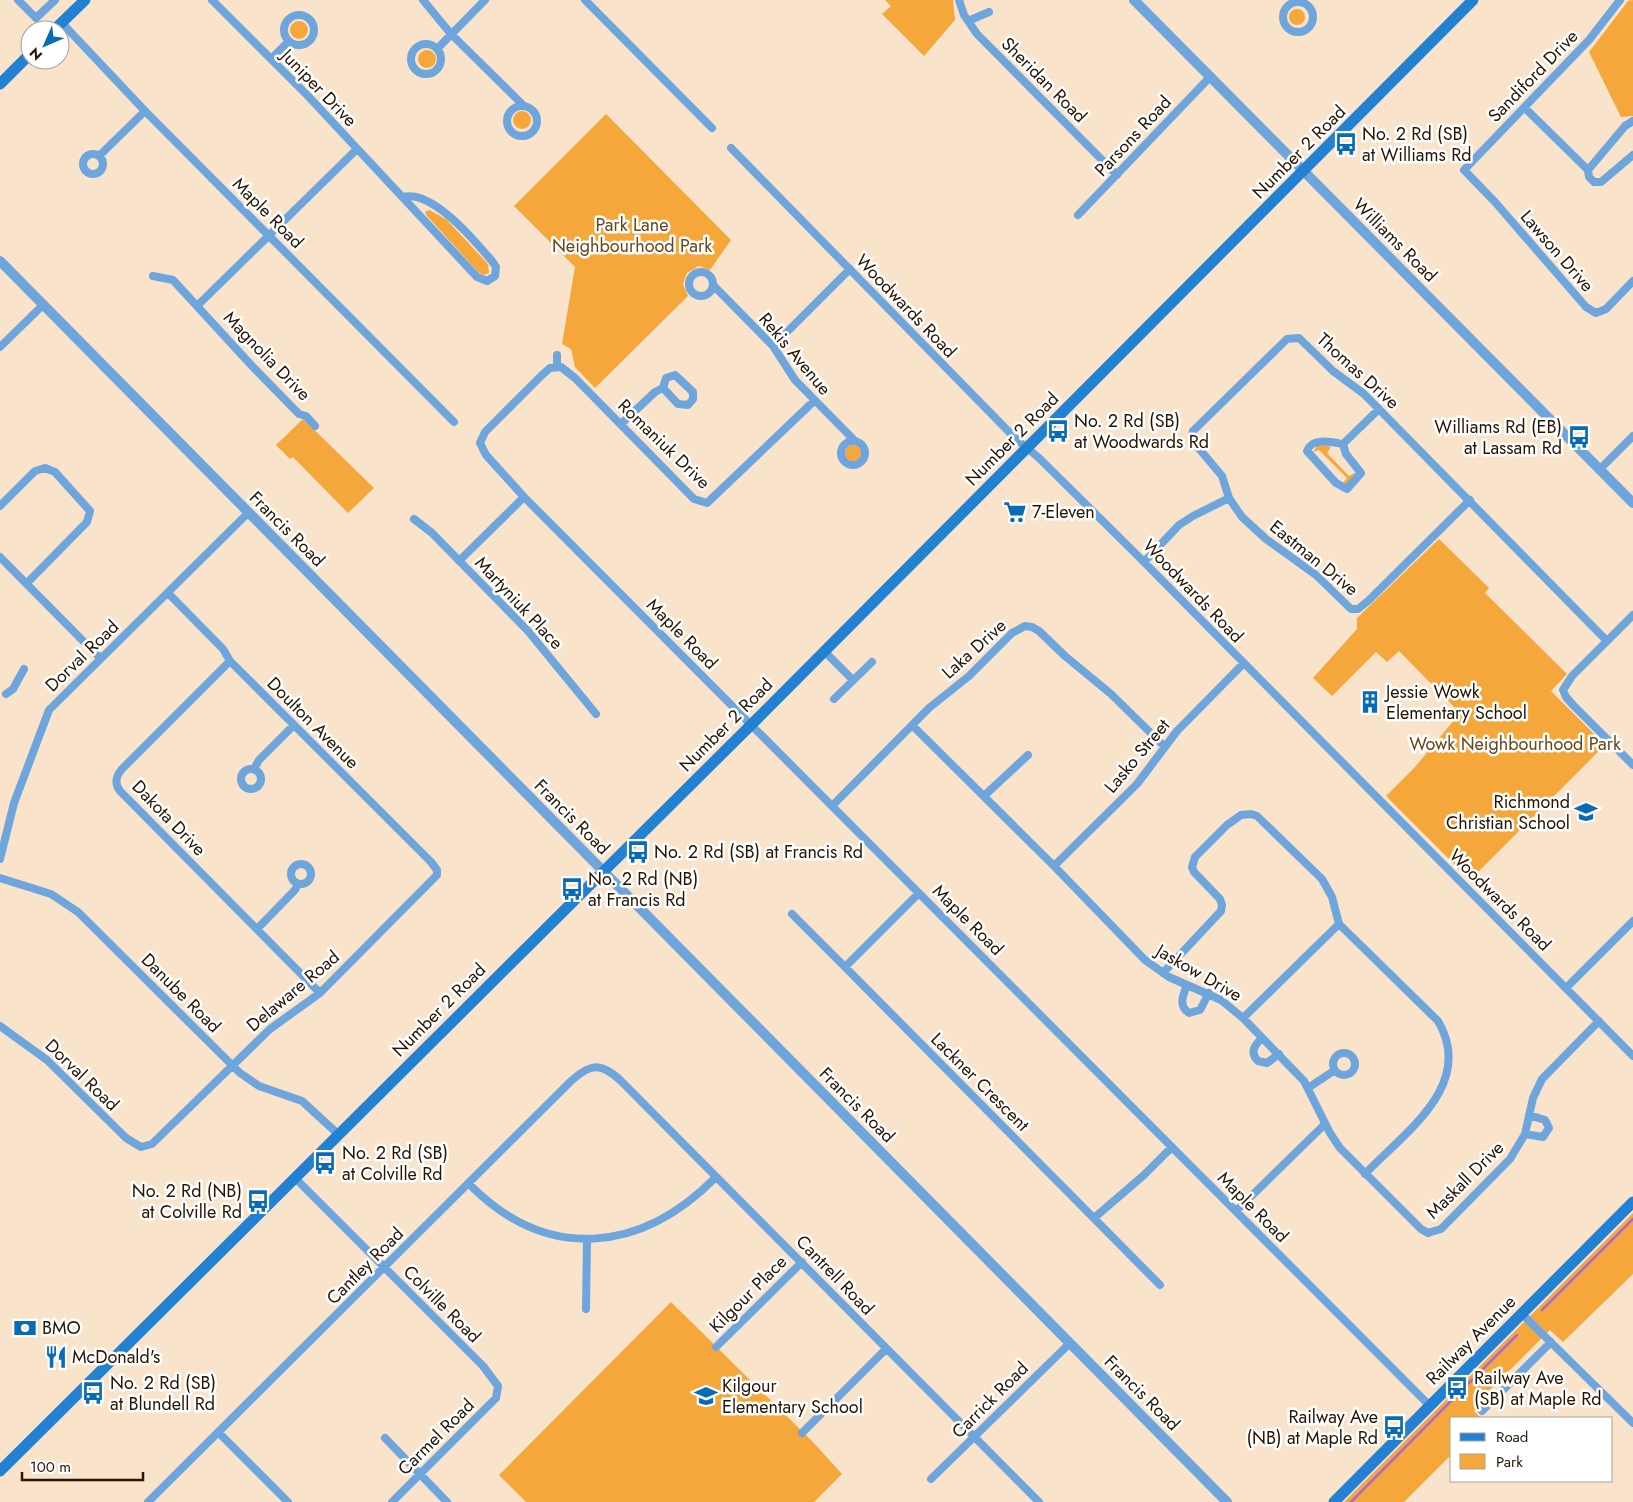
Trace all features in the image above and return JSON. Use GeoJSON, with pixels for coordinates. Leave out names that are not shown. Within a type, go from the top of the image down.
{"type":"FeatureCollection","features":[{"type":"Feature","properties":{"kind":"main road"},"geometry":{"type":"LineString","coordinates":[[64,20],[85,0]]}},
{"type":"Feature","properties":{"kind":"main road","name":"Number 2 Road"},"geometry":{"type":"LineString","coordinates":[[0,1471],[751,725],[1304,172],[1473,0]]}},
{"type":"Feature","properties":{"kind":"main road"},"geometry":{"type":"LineString","coordinates":[[0,84],[20,64]]}},
{"type":"Feature","properties":{"kind":"main road","name":"Railway Avenue"},"geometry":{"type":"LineString","coordinates":[[1334,1502],[1633,1202]]}},
{"type":"Feature","properties":{"kind":"street"},"geometry":{"type":"LineString","coordinates":[[18,0],[36,18],[55,0]]}},
{"type":"Feature","properties":{"kind":"street","name":"Juniper Drive"},"geometry":{"type":"LineString","coordinates":[[212,0],[271,59],[477,277],[487,281],[494,276],[496,267],[492,261],[450,215],[414,197],[403,198]]}},
{"type":"Feature","properties":{"kind":"street"},"geometry":{"type":"LineString","coordinates":[[423,0],[451,34],[524,106]]}},
{"type":"Feature","properties":{"kind":"street"},"geometry":{"type":"LineString","coordinates":[[437,49],[484,0]]}},
{"type":"Feature","properties":{"kind":"street"},"geometry":{"type":"LineString","coordinates":[[585,0],[712,128]]}},
{"type":"Feature","properties":{"kind":"street","name":"Sheridan Road"},"geometry":{"type":"LineString","coordinates":[[959,0],[968,21],[979,37],[1117,175]]}},
{"type":"Feature","properties":{"kind":"street","name":"Williams Road"},"geometry":{"type":"LineString","coordinates":[[1134,0],[1633,503]]}},
{"type":"Feature","properties":{"kind":"street","name":"Sandiford Drive"},"geometry":{"type":"LineString","coordinates":[[1464,170],[1589,40],[1620,0]]}},
{"type":"Feature","properties":{"kind":"street"},"geometry":{"type":"LineString","coordinates":[[1296,1],[1308,1],[1313,10],[1312,25],[1304,31],[1290,29],[1283,21],[1284,11],[1296,1]]}},
{"type":"Feature","properties":{"kind":"street"},"geometry":{"type":"LineString","coordinates":[[968,21],[989,12]]}},
{"type":"Feature","properties":{"kind":"street","name":"Maple Road"},"geometry":{"type":"LineString","coordinates":[[70,38],[454,422]]}},
{"type":"Feature","properties":{"kind":"street"},"geometry":{"type":"LineString","coordinates":[[271,59],[289,41]]}},
{"type":"Feature","properties":{"kind":"street","name":"Parsons Road"},"geometry":{"type":"LineString","coordinates":[[1078,215],[1210,77]]}},
{"type":"Feature","properties":{"kind":"street"},"geometry":{"type":"LineString","coordinates":[[1525,108],[1588,170],[1589,177],[1594,182],[1601,182],[1633,155]]}},
{"type":"Feature","properties":{"kind":"street"},"geometry":{"type":"LineString","coordinates":[[99,156],[145,111]]}},
{"type":"Feature","properties":{"kind":"street"},"geometry":{"type":"LineString","coordinates":[[1588,170],[1625,126],[1633,121]]}},
{"type":"Feature","properties":{"kind":"street","name":"Woodwards Road"},"geometry":{"type":"LineString","coordinates":[[732,148],[1027,449],[1040,458],[1144,562],[1633,1056]]}},
{"type":"Feature","properties":{"kind":"street"},"geometry":{"type":"LineString","coordinates":[[198,305],[357,149]]}},
{"type":"Feature","properties":{"kind":"street","name":"Lawson Drive"},"geometry":{"type":"LineString","coordinates":[[1464,170],[1495,202],[1586,307],[1596,313],[1606,309],[1633,281]]}},
{"type":"Feature","properties":{"kind":"street","name":"Francis Road"},"geometry":{"type":"LineString","coordinates":[[0,261],[1227,1502]]}},
{"type":"Feature","properties":{"kind":"street"},"geometry":{"type":"LineString","coordinates":[[773,346],[850,270]]}},
{"type":"Feature","properties":{"kind":"street","name":"Magnolia Drive"},"geometry":{"type":"LineString","coordinates":[[154,276],[173,280],[252,366],[299,414],[306,416],[315,426]]}},
{"type":"Feature","properties":{"kind":"street","name":"Rekis Avenue"},"geometry":{"type":"LineString","coordinates":[[712,285],[773,346],[788,372],[854,441]]}},
{"type":"Feature","properties":{"kind":"street"},"geometry":{"type":"LineString","coordinates":[[0,347],[43,305]]}},
{"type":"Feature","properties":{"kind":"street","name":"Thomas Drive"},"geometry":{"type":"LineString","coordinates":[[1229,498],[1222,476],[1196,445],[1192,435],[1193,431],[1287,339],[1295,337],[1302,341],[1333,372],[1364,394],[1607,641]]}},
{"type":"Feature","properties":{"kind":"street"},"geometry":{"type":"LineString","coordinates":[[557,356],[557,366]]}},
{"type":"Feature","properties":{"kind":"street","name":"Maple Road"},"geometry":{"type":"LineString","coordinates":[[557,366],[550,368],[542,375],[485,432],[480,443],[486,455],[524,497],[1430,1406]]}},
{"type":"Feature","properties":{"kind":"street","name":"Romaniuk Drive"},"geometry":{"type":"LineString","coordinates":[[557,366],[570,372],[701,506],[710,502],[814,401]]}},
{"type":"Feature","properties":{"kind":"street"},"geometry":{"type":"LineString","coordinates":[[621,424],[653,394],[663,388]]}},
{"type":"Feature","properties":{"kind":"street"},"geometry":{"type":"LineString","coordinates":[[1343,444],[1346,454],[1361,473],[1347,489],[1336,483],[1307,451],[1316,442],[1343,444],[1379,409]]}},
{"type":"Feature","properties":{"kind":"street"},"geometry":{"type":"LineString","coordinates":[[1599,470],[1633,436]]}},
{"type":"Feature","properties":{"kind":"street"},"geometry":{"type":"LineString","coordinates":[[0,506],[35,471],[45,465],[58,475],[94,514],[27,583]]}},
{"type":"Feature","properties":{"kind":"street"},"geometry":{"type":"LineString","coordinates":[[460,561],[524,497]]}},
{"type":"Feature","properties":{"kind":"street"},"geometry":{"type":"LineString","coordinates":[[1144,562],[1179,525],[1229,498]]}},
{"type":"Feature","properties":{"kind":"street","name":"Eastman Drive"},"geometry":{"type":"LineString","coordinates":[[1229,498],[1242,516],[1266,539],[1316,576],[1351,609],[1358,609],[1368,600],[1470,500]]}},
{"type":"Feature","properties":{"kind":"street","name":"Dorval Road"},"geometry":{"type":"LineString","coordinates":[[0,860],[14,803],[49,710],[248,513]]}},
{"type":"Feature","properties":{"kind":"street","name":"Martyniuk Place"},"geometry":{"type":"LineString","coordinates":[[414,519],[432,533],[528,631],[596,714]]}},
{"type":"Feature","properties":{"kind":"street"},"geometry":{"type":"LineString","coordinates":[[0,557],[100,658]]}},
{"type":"Feature","properties":{"kind":"street","name":"Doulton Avenue"},"geometry":{"type":"LineString","coordinates":[[168,593],[223,649],[230,661],[431,862],[438,873]]}},
{"type":"Feature","properties":{"kind":"street"},"geometry":{"type":"LineString","coordinates":[[1631,760],[1573,705],[1563,690],[1566,683],[1633,616]]}},
{"type":"Feature","properties":{"kind":"street","name":"Laka Drive"},"geometry":{"type":"LineString","coordinates":[[832,806],[929,708],[969,676],[1012,633],[1025,626],[1032,627],[1112,694],[1165,747]]}},
{"type":"Feature","properties":{"kind":"street"},"geometry":{"type":"LineString","coordinates":[[824,651],[854,680]]}},
{"type":"Feature","properties":{"kind":"street","name":"Dakota Drive"},"geometry":{"type":"LineString","coordinates":[[230,661],[122,769],[117,776],[116,783],[120,791],[320,993]]}},
{"type":"Feature","properties":{"kind":"street"},"geometry":{"type":"LineString","coordinates":[[834,700],[872,662]]}},
{"type":"Feature","properties":{"kind":"street","name":"Lasko Street"},"geometry":{"type":"LineString","coordinates":[[1054,866],[1137,784],[1187,720],[1243,664]]}},
{"type":"Feature","properties":{"kind":"street"},"geometry":{"type":"LineString","coordinates":[[6,694],[13,689],[24,668]]}},
{"type":"Feature","properties":{"kind":"street"},"geometry":{"type":"LineString","coordinates":[[254,770],[259,760],[294,725]]}},
{"type":"Feature","properties":{"kind":"street","name":"Jaskow Drive"},"geometry":{"type":"LineString","coordinates":[[912,725],[1054,866],[1141,956],[1163,973],[1209,993],[1243,1018],[1279,1054],[1308,1088],[1325,1124],[1340,1148],[1428,1236]]}},
{"type":"Feature","properties":{"kind":"street"},"geometry":{"type":"LineString","coordinates":[[984,796],[1028,755]]}},
{"type":"Feature","properties":{"kind":"street"},"geometry":{"type":"LineString","coordinates":[[1163,973],[1221,911],[1222,905],[1220,900],[1196,876],[1192,867],[1198,853],[1241,815],[1252,814],[1261,819],[1322,879],[1332,897],[1339,924],[1438,1022],[1448,1041],[1450,1051],[1445,1078],[1433,1105],[1365,1174]]}},
{"type":"Feature","properties":{"kind":"street","name":"Delaware Road"},"geometry":{"type":"LineString","coordinates":[[141,1147],[152,1144],[232,1064],[283,1018],[320,993],[432,882],[438,873]]}},
{"type":"Feature","properties":{"kind":"street","name":"Danube Road"},"geometry":{"type":"LineString","coordinates":[[0,878],[50,894],[78,912],[232,1064],[259,1086],[302,1101],[338,1134]]}},
{"type":"Feature","properties":{"kind":"street"},"geometry":{"type":"LineString","coordinates":[[257,929],[295,890],[298,884]]}},
{"type":"Feature","properties":{"kind":"street"},"geometry":{"type":"LineString","coordinates":[[844,967],[919,893]]}},
{"type":"Feature","properties":{"kind":"street","name":"Lackner Crescent"},"geometry":{"type":"LineString","coordinates":[[792,914],[1160,1285]]}},
{"type":"Feature","properties":{"kind":"street"},"geometry":{"type":"LineString","coordinates":[[1243,1018],[1339,924]]}},
{"type":"Feature","properties":{"kind":"street"},"geometry":{"type":"LineString","coordinates":[[1566,988],[1632,925]]}},
{"type":"Feature","properties":{"kind":"street"},"geometry":{"type":"LineString","coordinates":[[1187,985],[1182,1003],[1184,1008],[1190,1013],[1200,1010],[1209,993]]}},
{"type":"Feature","properties":{"kind":"street","name":"Maskall Drive"},"geometry":{"type":"LineString","coordinates":[[1428,1236],[1441,1229],[1510,1159],[1525,1134],[1533,1098],[1542,1079],[1600,1021]]}},
{"type":"Feature","properties":{"kind":"street","name":"Dorval Road"},"geometry":{"type":"LineString","coordinates":[[0,1026],[47,1060],[126,1138],[141,1147]]}},
{"type":"Feature","properties":{"kind":"street"},"geometry":{"type":"LineString","coordinates":[[1262,1038],[1254,1050],[1255,1058],[1261,1063],[1267,1063],[1279,1054]]}},
{"type":"Feature","properties":{"kind":"street","name":"Cantley Road"},"geometry":{"type":"LineString","coordinates":[[148,1502],[579,1073],[591,1067],[609,1070]]}},
{"type":"Feature","properties":{"kind":"street","name":"Cantrell Road"},"geometry":{"type":"LineString","coordinates":[[609,1070],[1040,1502]]}},
{"type":"Feature","properties":{"kind":"street"},"geometry":{"type":"LineString","coordinates":[[1308,1088],[1335,1070]]}},
{"type":"Feature","properties":{"kind":"street"},"geometry":{"type":"LineString","coordinates":[[1525,1134],[1540,1137],[1548,1132],[1549,1125],[1545,1120],[1529,1115]]}},
{"type":"Feature","properties":{"kind":"street"},"geometry":{"type":"LineString","coordinates":[[1236,1212],[1325,1124]]}},
{"type":"Feature","properties":{"kind":"street"},"geometry":{"type":"LineString","coordinates":[[1094,1218],[1144,1175],[1172,1147]]}},
{"type":"Feature","properties":{"kind":"street"},"geometry":{"type":"LineString","coordinates":[[469,1184],[496,1208],[523,1224],[547,1233],[587,1240],[630,1233],[659,1221],[690,1202],[716,1177]]}},
{"type":"Feature","properties":{"kind":"street","name":"Colville Road"},"geometry":{"type":"LineString","coordinates":[[295,1178],[486,1369],[497,1382],[499,1391]]}},
{"type":"Feature","properties":{"kind":"street"},"geometry":{"type":"LineString","coordinates":[[586,1309],[587,1240]]}},
{"type":"Feature","properties":{"kind":"street","name":"Kilgour Place"},"geometry":{"type":"LineString","coordinates":[[716,1347],[802,1262]]}},
{"type":"Feature","properties":{"kind":"street"},"geometry":{"type":"LineString","coordinates":[[1522,1314],[1633,1423]]}},
{"type":"Feature","properties":{"kind":"street"},"geometry":{"type":"LineString","coordinates":[[1482,1411],[1551,1342]]}},
{"type":"Feature","properties":{"kind":"street","name":"Carrick Road"},"geometry":{"type":"LineString","coordinates":[[931,1479],[1070,1343]]}},
{"type":"Feature","properties":{"kind":"street"},"geometry":{"type":"LineString","coordinates":[[802,1433],[886,1349]]}},
{"type":"Feature","properties":{"kind":"street","name":"Carmel Road"},"geometry":{"type":"LineString","coordinates":[[392,1502],[496,1398],[499,1391]]}},
{"type":"Feature","properties":{"kind":"street"},"geometry":{"type":"LineString","coordinates":[[219,1433],[288,1502]]}},
{"type":"Feature","properties":{"kind":"street"},"geometry":{"type":"LineString","coordinates":[[385,1438],[447,1502]]}},
{"type":"Feature","properties":{"kind":"green space"},"geometry":{"type":"Polygon","coordinates":[[[885,0],[953,0],[955,20],[924,56],[882,14],[891,6],[885,0]]]}},
{"type":"Feature","properties":{"kind":"green space"},"geometry":{"type":"Polygon","coordinates":[[[1633,0],[1633,116],[1621,117],[1589,52],[1628,1],[1633,0]]]}},
{"type":"Feature","properties":{"kind":"green space"},"geometry":{"type":"Polygon","coordinates":[[[1297,9],[1305,17],[1297,25],[1289,17],[1297,9]]]}},
{"type":"Feature","properties":{"kind":"green space"},"geometry":{"type":"Polygon","coordinates":[[[299,21],[305,24],[308,30],[305,36],[299,39],[293,36],[290,30],[293,24],[299,21]]]}},
{"type":"Feature","properties":{"kind":"green space"},"geometry":{"type":"Polygon","coordinates":[[[427,50],[433,53],[436,59],[433,65],[427,68],[421,65],[418,59],[421,53],[427,50]]]}},
{"type":"Feature","properties":{"kind":"green space"},"geometry":{"type":"Polygon","coordinates":[[[522,111],[528,114],[531,120],[528,126],[522,129],[516,126],[513,120],[516,114],[522,111]]]}},
{"type":"Feature","properties":{"kind":"green space","name":"Park Lane Neighbourhood Park"},"geometry":{"type":"Polygon","coordinates":[[[606,114],[731,240],[710,270],[699,266],[687,273],[683,284],[688,296],[595,388],[575,367],[571,349],[562,344],[575,267],[514,206],[606,114]]]}},
{"type":"Feature","properties":{"kind":"green space"},"geometry":{"type":"Polygon","coordinates":[[[429,210],[446,219],[488,264],[489,273],[484,275],[479,273],[427,216],[425,212],[429,210]]]}},
{"type":"Feature","properties":{"kind":"green space"},"geometry":{"type":"Polygon","coordinates":[[[303,419],[374,488],[348,513],[293,457],[290,459],[276,445],[303,419]]]}},
{"type":"Feature","properties":{"kind":"green space"},"geometry":{"type":"Polygon","coordinates":[[[853,445],[861,453],[853,461],[845,453],[853,445]]]}},
{"type":"Feature","properties":{"kind":"green space"},"geometry":{"type":"Polygon","coordinates":[[[1317,446],[1331,447],[1327,453],[1349,476],[1356,472],[1347,485],[1343,483],[1347,478],[1319,450],[1313,452],[1317,446]]]}},
{"type":"Feature","properties":{"kind":"green space","name":"Wowk Neighbourhood Park"},"geometry":{"type":"Polygon","coordinates":[[[1439,539],[1489,588],[1485,593],[1567,674],[1551,691],[1605,745],[1470,880],[1386,796],[1415,767],[1460,713],[1399,651],[1387,662],[1376,652],[1332,696],[1313,678],[1357,629],[1357,618],[1439,539]]]}},
{"type":"Feature","properties":{"kind":"green space"},"geometry":{"type":"Polygon","coordinates":[[[1633,1213],[1633,1274],[1563,1342],[1550,1330],[1485,1395],[1486,1399],[1474,1411],[1480,1417],[1450,1417],[1450,1456],[1404,1502],[1344,1502],[1633,1213]]]}},
{"type":"Feature","properties":{"kind":"green space"},"geometry":{"type":"Polygon","coordinates":[[[671,1302],[812,1441],[842,1474],[814,1502],[526,1502],[499,1475],[671,1302]]]}},
{"type":"Feature","properties":{"kind":"waterway"},"geometry":{"type":"LineString","coordinates":[[1542,1310],[1633,1219]]}},
{"type":"Feature","properties":{"kind":"waterway"},"geometry":{"type":"LineString","coordinates":[[1464,1388],[1517,1335]]}},
{"type":"Feature","properties":{"kind":"waterway"},"geometry":{"type":"LineString","coordinates":[[1351,1502],[1458,1394]]}},
{"type":"Feature","properties":{"kind":"place","name":"No. 2 Rd (SB) at Williams Rd"},"geometry":{"type":"Point","coordinates":[1346,144]}},
{"type":"Feature","properties":{"kind":"place","name":"No. 2 Rd (SB) at Woodwards Rd"},"geometry":{"type":"Point","coordinates":[1058,431]}},
{"type":"Feature","properties":{"kind":"place","name":"Williams Rd (EB) at Lassam Rd"},"geometry":{"type":"Point","coordinates":[1579,437]}},
{"type":"Feature","properties":{"kind":"place","name":"7-Eleven"},"geometry":{"type":"Point","coordinates":[1015,512]}},
{"type":"Feature","properties":{"kind":"place","name":"Jessie Wowk Elementary School"},"geometry":{"type":"Point","coordinates":[1370,702]}},
{"type":"Feature","properties":{"kind":"place","name":"Richmond Christian School"},"geometry":{"type":"Point","coordinates":[1586,812]}},
{"type":"Feature","properties":{"kind":"place","name":"No. 2 Rd (SB) at Francis Rd"},"geometry":{"type":"Point","coordinates":[638,852]}},
{"type":"Feature","properties":{"kind":"place","name":"No. 2 Rd (NB) at Francis Rd"},"geometry":{"type":"Point","coordinates":[572,889]}},
{"type":"Feature","properties":{"kind":"place","name":"No. 2 Rd (SB) at Colville Rd"},"geometry":{"type":"Point","coordinates":[325,1163]}},
{"type":"Feature","properties":{"kind":"place","name":"No. 2 Rd (NB) at Colville Rd"},"geometry":{"type":"Point","coordinates":[258,1201]}},
{"type":"Feature","properties":{"kind":"place","name":"BMO"},"geometry":{"type":"Point","coordinates":[25,1328]}},
{"type":"Feature","properties":{"kind":"place","name":"McDonald's"},"geometry":{"type":"Point","coordinates":[56,1357]}},
{"type":"Feature","properties":{"kind":"place","name":"Railway Ave (SB) at Maple Rd"},"geometry":{"type":"Point","coordinates":[1457,1388]}},
{"type":"Feature","properties":{"kind":"place","name":"No. 2 Rd (SB) at Blundell Rd"},"geometry":{"type":"Point","coordinates":[93,1393]}},
{"type":"Feature","properties":{"kind":"place","name":"Kilgour Elementary School"},"geometry":{"type":"Point","coordinates":[706,1396]}},
{"type":"Feature","properties":{"kind":"place","name":"Railway Ave (NB) at Maple Rd"},"geometry":{"type":"Point","coordinates":[1394,1427]}}]}
